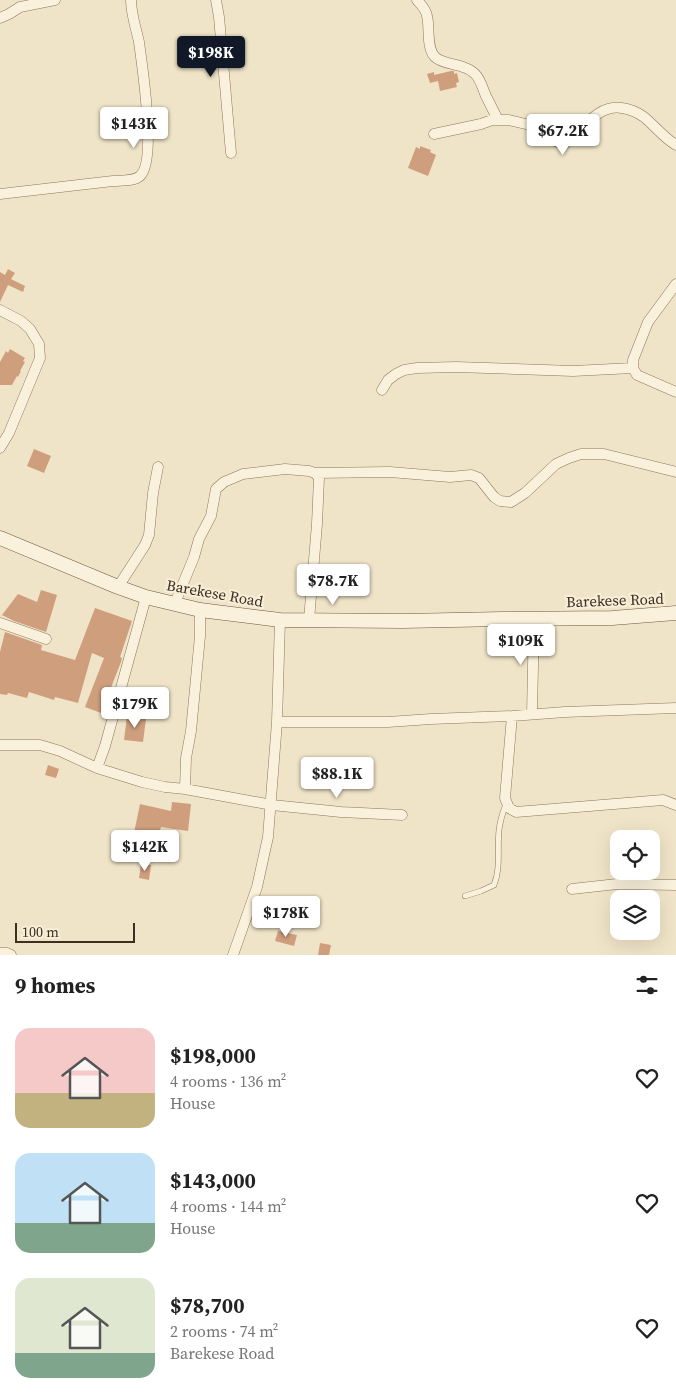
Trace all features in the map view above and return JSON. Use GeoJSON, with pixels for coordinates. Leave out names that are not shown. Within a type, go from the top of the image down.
{"type":"FeatureCollection","features":[{"type":"Feature","properties":{"kind":"main road","name":"Barekese Road"},"geometry":{"type":"LineString","coordinates":[[0,538],[146,597],[200,610],[280,620],[403,621],[612,618],[676,613]]}},
{"type":"Feature","properties":{"kind":"street"},"geometry":{"type":"LineString","coordinates":[[0,18],[20,7],[54,0]]}},
{"type":"Feature","properties":{"kind":"street"},"geometry":{"type":"LineString","coordinates":[[0,194],[131,180],[140,176],[146,164],[149,127],[139,44],[131,0]]}},
{"type":"Feature","properties":{"kind":"street"},"geometry":{"type":"LineString","coordinates":[[216,0],[231,153]]}},
{"type":"Feature","properties":{"kind":"street"},"geometry":{"type":"LineString","coordinates":[[417,0],[428,16],[430,48],[434,56],[440,60],[466,68],[475,74],[481,82],[498,120]]}},
{"type":"Feature","properties":{"kind":"street"},"geometry":{"type":"LineString","coordinates":[[434,134],[492,120],[509,120],[530,125],[552,140],[564,144],[601,111],[615,107],[639,113],[676,146]]}},
{"type":"Feature","properties":{"kind":"street"},"geometry":{"type":"LineString","coordinates":[[676,284],[648,322],[633,360],[633,368],[637,375],[676,392]]}},
{"type":"Feature","properties":{"kind":"street"},"geometry":{"type":"LineString","coordinates":[[0,310],[21,321],[30,329],[39,344],[40,358],[0,448]]}},
{"type":"Feature","properties":{"kind":"street"},"geometry":{"type":"LineString","coordinates":[[382,390],[388,380],[396,374],[404,370],[417,368],[456,367],[573,371],[633,368]]}},
{"type":"Feature","properties":{"kind":"street"},"geometry":{"type":"LineString","coordinates":[[315,473],[390,472],[450,477],[471,475],[479,478],[494,498],[510,502],[525,493],[556,464],[581,454],[604,454],[676,472]]}},
{"type":"Feature","properties":{"kind":"street"},"geometry":{"type":"LineString","coordinates":[[118,587],[145,545],[149,535],[153,493],[158,468]]}},
{"type":"Feature","properties":{"kind":"street"},"geometry":{"type":"LineString","coordinates":[[175,603],[194,557],[199,539],[211,516],[216,489],[224,482],[243,474],[285,469],[309,470],[319,478],[309,620]]}},
{"type":"Feature","properties":{"kind":"street"},"geometry":{"type":"LineString","coordinates":[[96,768],[104,746],[146,597]]}},
{"type":"Feature","properties":{"kind":"street"},"geometry":{"type":"LineString","coordinates":[[185,788],[186,758],[191,731],[200,636],[200,610]]}},
{"type":"Feature","properties":{"kind":"street"},"geometry":{"type":"LineString","coordinates":[[532,714],[534,618]]}},
{"type":"Feature","properties":{"kind":"street"},"geometry":{"type":"LineString","coordinates":[[232,955],[257,887],[268,837],[272,805],[280,620]]}},
{"type":"Feature","properties":{"kind":"street"},"geometry":{"type":"LineString","coordinates":[[0,623],[46,639]]}},
{"type":"Feature","properties":{"kind":"street"},"geometry":{"type":"LineString","coordinates":[[276,722],[356,723],[676,708]]}},
{"type":"Feature","properties":{"kind":"street"},"geometry":{"type":"LineString","coordinates":[[512,716],[505,798],[509,808],[516,812],[663,800],[676,805]]}},
{"type":"Feature","properties":{"kind":"street"},"geometry":{"type":"LineString","coordinates":[[0,745],[40,745],[60,751],[96,768],[165,787],[185,788],[272,805],[341,812],[402,815]]}},
{"type":"Feature","properties":{"kind":"street"},"geometry":{"type":"LineString","coordinates":[[572,890],[617,884],[676,885]]}},
{"type":"Feature","properties":{"kind":"street"},"geometry":{"type":"LineString","coordinates":[[0,953],[11,955]]}},
{"type":"Feature","properties":{"kind":"lane"},"geometry":{"type":"LineString","coordinates":[[465,896],[494,885],[497,877],[499,832],[506,803]]}},
{"type":"Feature","properties":{"kind":"building"},"geometry":{"type":"Polygon","coordinates":[[[454,71],[454,74],[457,73],[459,82],[456,83],[457,87],[440,91],[438,81],[430,83],[427,74],[434,72],[434,75],[454,71]]]}},
{"type":"Feature","properties":{"kind":"building"},"geometry":{"type":"Polygon","coordinates":[[[420,146],[431,150],[430,152],[436,155],[428,176],[408,168],[416,147],[420,149],[420,146]]]}},
{"type":"Feature","properties":{"kind":"building"},"geometry":{"type":"Polygon","coordinates":[[[8,269],[15,273],[11,279],[25,286],[23,292],[8,285],[0,302],[0,272],[5,275],[8,269]]]}},
{"type":"Feature","properties":{"kind":"building"},"geometry":{"type":"Polygon","coordinates":[[[10,349],[25,358],[23,361],[25,362],[12,385],[0,385],[0,362],[6,351],[8,353],[10,349]]]}},
{"type":"Feature","properties":{"kind":"building"},"geometry":{"type":"Polygon","coordinates":[[[34,449],[51,456],[44,473],[27,466],[34,449]]]}},
{"type":"Feature","properties":{"kind":"building"},"geometry":{"type":"Polygon","coordinates":[[[41,590],[57,595],[46,632],[2,615],[18,594],[37,602],[41,590]]]}},
{"type":"Feature","properties":{"kind":"building"},"geometry":{"type":"Polygon","coordinates":[[[95,608],[132,621],[120,657],[122,658],[121,662],[101,713],[85,707],[104,658],[92,653],[78,703],[55,697],[54,700],[29,692],[27,698],[8,693],[7,695],[0,694],[0,652],[5,632],[42,645],[41,650],[75,660],[95,608]]]}},
{"type":"Feature","properties":{"kind":"building"},"geometry":{"type":"Polygon","coordinates":[[[127,716],[146,719],[143,742],[124,740],[127,716]]]}},
{"type":"Feature","properties":{"kind":"building"},"geometry":{"type":"Polygon","coordinates":[[[48,765],[59,769],[56,778],[45,775],[48,765]]]}},
{"type":"Feature","properties":{"kind":"building"},"geometry":{"type":"Polygon","coordinates":[[[172,802],[191,804],[188,831],[161,827],[157,843],[153,842],[152,845],[143,843],[144,839],[136,837],[134,833],[140,804],[171,811],[172,802]]]}},
{"type":"Feature","properties":{"kind":"building"},"geometry":{"type":"Polygon","coordinates":[[[141,864],[151,865],[149,880],[139,878],[141,864]]]}},
{"type":"Feature","properties":{"kind":"building"},"geometry":{"type":"Polygon","coordinates":[[[278,931],[297,935],[294,946],[275,941],[278,931]]]}},
{"type":"Feature","properties":{"kind":"building"},"geometry":{"type":"Polygon","coordinates":[[[320,943],[331,945],[329,955],[318,955],[320,943]]]}}]}
